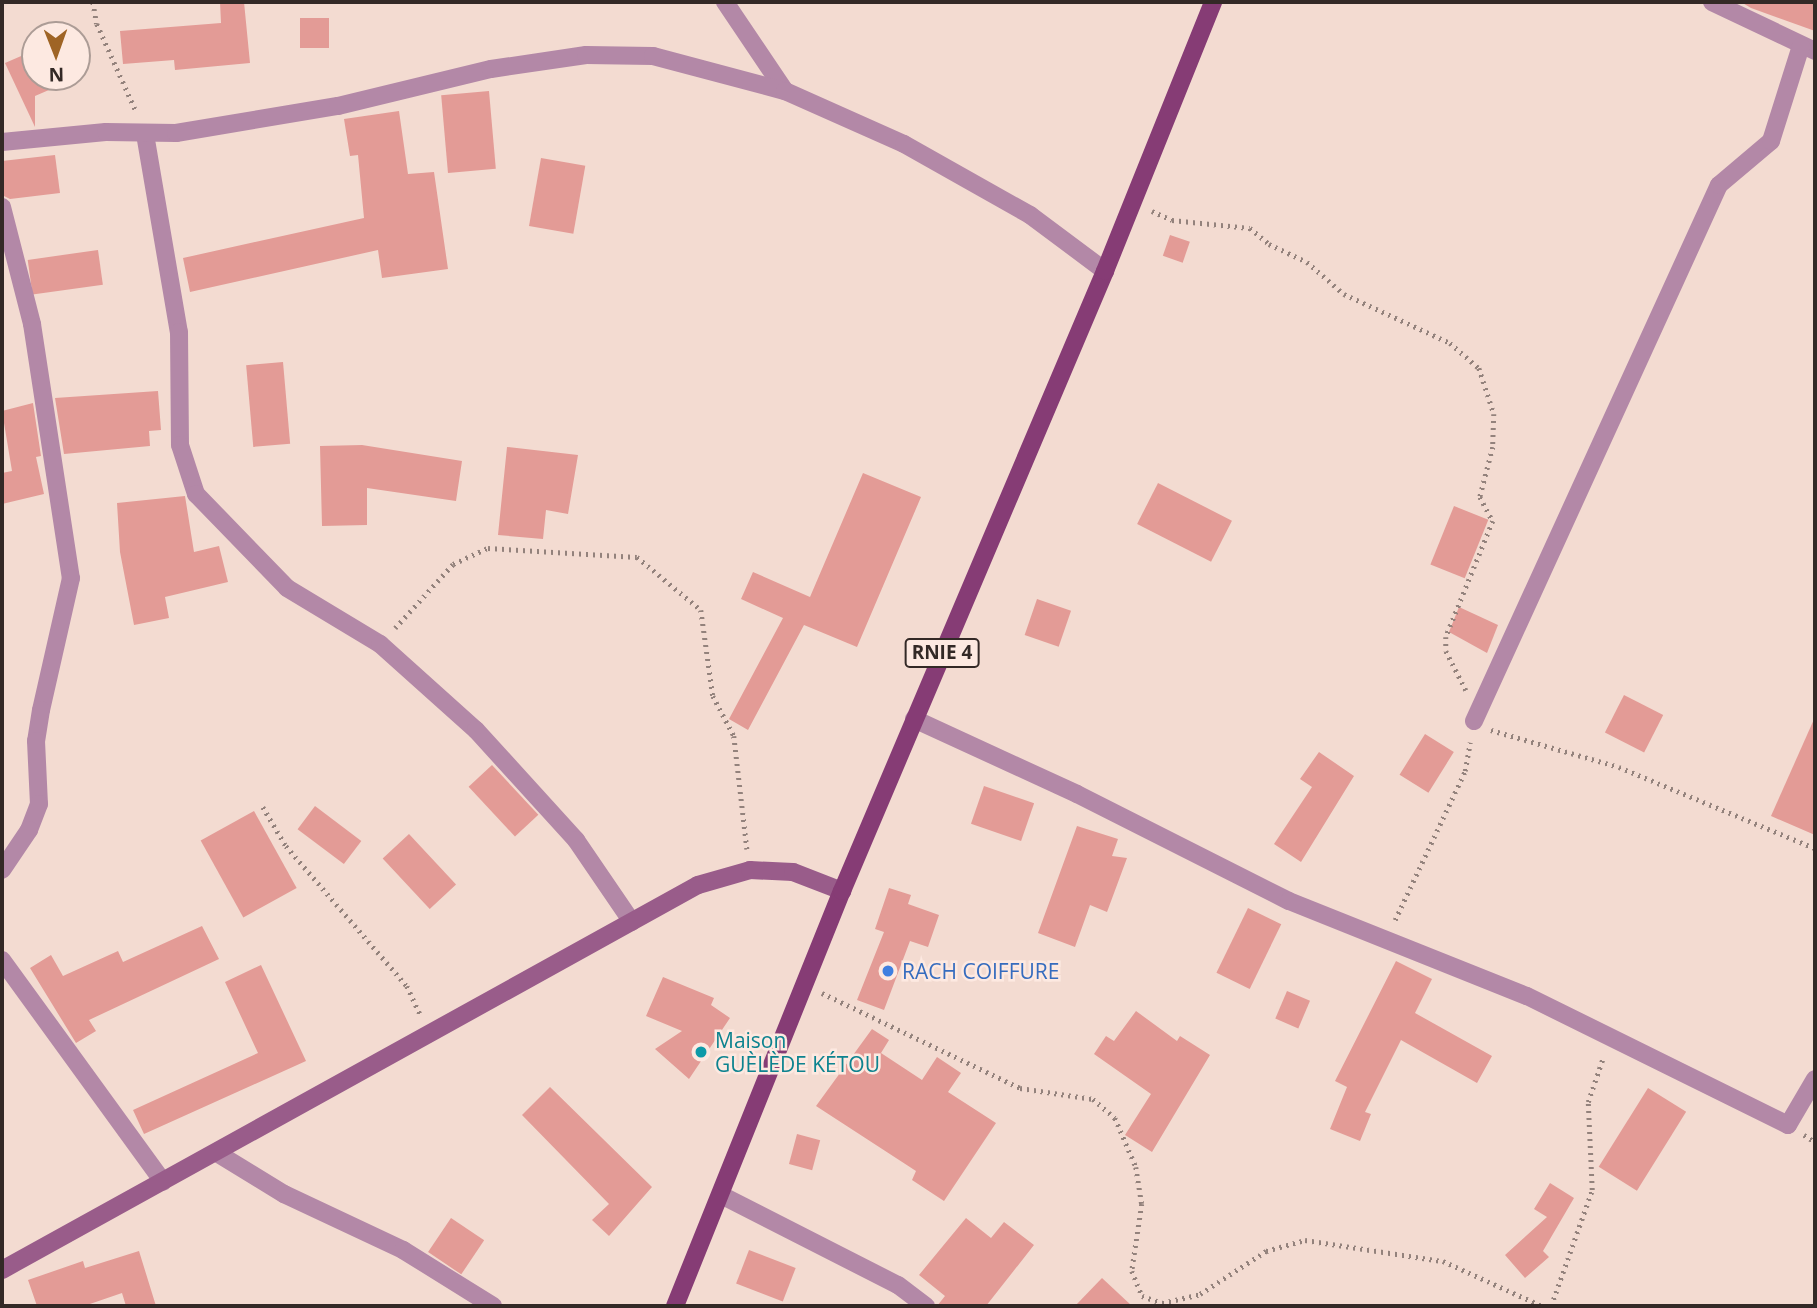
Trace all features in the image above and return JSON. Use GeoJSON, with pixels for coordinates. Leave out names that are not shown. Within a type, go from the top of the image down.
{"type":"FeatureCollection","features":[{"type":"Feature","properties":{"kind":"main road","name":"RNIE 4"},"geometry":{"type":"LineString","coordinates":[[675,1306],[723,1196],[842,891],[1105,271],[1213,2]]}},
{"type":"Feature","properties":{"kind":"street"},"geometry":{"type":"LineString","coordinates":[[725,2],[785,91]]}},
{"type":"Feature","properties":{"kind":"street"},"geometry":{"type":"LineString","coordinates":[[1474,722],[1719,185],[1771,141],[1808,48],[1713,2]]}},
{"type":"Feature","properties":{"kind":"street"},"geometry":{"type":"LineString","coordinates":[[2,142],[106,132],[145,134],[338,106],[491,69],[586,55],[653,56],[785,91],[915,150],[1030,215],[1105,271]]}},
{"type":"Feature","properties":{"kind":"street"},"geometry":{"type":"LineString","coordinates":[[145,134],[179,332],[180,445],[196,494],[287,589],[380,644],[476,730],[576,840],[632,922]]}},
{"type":"Feature","properties":{"kind":"street"},"geometry":{"type":"LineString","coordinates":[[2,207],[32,324],[71,578],[36,741],[39,804],[29,830],[2,870]]}},
{"type":"Feature","properties":{"kind":"street"},"geometry":{"type":"LineString","coordinates":[[914,719],[1077,794],[1289,901],[1527,996],[1609,1040],[1788,1125],[1815,1079]]}},
{"type":"Feature","properties":{"kind":"street"},"geometry":{"type":"LineString","coordinates":[[2,1270],[217,1153],[429,1030],[698,885],[750,870],[793,872],[842,891]]}},
{"type":"Feature","properties":{"kind":"street"},"geometry":{"type":"LineString","coordinates":[[2,960],[163,1182]]}},
{"type":"Feature","properties":{"kind":"street"},"geometry":{"type":"LineString","coordinates":[[217,1153],[284,1194],[403,1250],[493,1306]]}},
{"type":"Feature","properties":{"kind":"street"},"geometry":{"type":"LineString","coordinates":[[723,1196],[898,1285],[926,1306]]}},
{"type":"Feature","properties":{"kind":"path"},"geometry":{"type":"LineString","coordinates":[[93,2],[97,24],[117,61],[145,134]]}},
{"type":"Feature","properties":{"kind":"path"},"geometry":{"type":"LineString","coordinates":[[1131,201],[1172,220],[1250,228],[1269,244],[1307,262],[1344,294],[1450,343],[1479,368],[1494,414],[1493,447],[1480,497],[1493,521],[1446,637],[1446,651],[1472,705],[1474,722],[1465,771],[1386,940]]}},
{"type":"Feature","properties":{"kind":"path"},"geometry":{"type":"LineString","coordinates":[[380,644],[453,564],[488,548],[638,557],[701,610],[713,696],[734,736],[750,870]]}},
{"type":"Feature","properties":{"kind":"path"},"geometry":{"type":"LineString","coordinates":[[1474,722],[1619,767],[1815,848]]}},
{"type":"Feature","properties":{"kind":"path"},"geometry":{"type":"LineString","coordinates":[[263,807],[286,846],[407,986],[429,1030]]}},
{"type":"Feature","properties":{"kind":"path"},"geometry":{"type":"LineString","coordinates":[[806,985],[1020,1088],[1093,1099],[1115,1118],[1136,1167],[1140,1192],[1132,1271],[1142,1296],[1162,1304],[1200,1294],[1266,1251],[1305,1240],[1443,1261],[1542,1306]]}},
{"type":"Feature","properties":{"kind":"path"},"geometry":{"type":"LineString","coordinates":[[1551,1306],[1592,1190],[1588,1102],[1609,1040]]}},
{"type":"Feature","properties":{"kind":"building"},"geometry":{"type":"Polygon","coordinates":[[[220,2],[244,2],[250,63],[175,70],[174,60],[123,64],[120,31],[221,23],[220,2]]]}},
{"type":"Feature","properties":{"kind":"building"},"geometry":{"type":"Polygon","coordinates":[[[1741,2],[1815,2],[1815,31],[1751,8],[1741,2]]]}},
{"type":"Feature","properties":{"kind":"building"},"geometry":{"type":"Polygon","coordinates":[[[300,18],[329,18],[329,48],[300,48],[300,18]]]}},
{"type":"Feature","properties":{"kind":"building"},"geometry":{"type":"Polygon","coordinates":[[[21,56],[21,91],[47,91],[35,96],[35,127],[5,63],[21,56]]]}},
{"type":"Feature","properties":{"kind":"building"},"geometry":{"type":"Polygon","coordinates":[[[489,91],[496,169],[448,173],[441,95],[489,91]]]}},
{"type":"Feature","properties":{"kind":"building"},"geometry":{"type":"Polygon","coordinates":[[[399,111],[408,174],[434,172],[448,269],[382,278],[378,250],[190,292],[183,258],[364,218],[358,155],[350,156],[344,119],[399,111]]]}},
{"type":"Feature","properties":{"kind":"building"},"geometry":{"type":"Polygon","coordinates":[[[55,155],[60,193],[10,199],[4,196],[2,161],[55,155]]]}},
{"type":"Feature","properties":{"kind":"building"},"geometry":{"type":"Polygon","coordinates":[[[541,158],[585,166],[573,234],[529,226],[541,158]]]}},
{"type":"Feature","properties":{"kind":"building"},"geometry":{"type":"Polygon","coordinates":[[[1170,235],[1190,242],[1183,263],[1163,256],[1170,235]]]}},
{"type":"Feature","properties":{"kind":"building"},"geometry":{"type":"Polygon","coordinates":[[[98,250],[103,285],[33,295],[28,260],[98,250]]]}},
{"type":"Feature","properties":{"kind":"building"},"geometry":{"type":"Polygon","coordinates":[[[283,362],[290,444],[253,447],[246,365],[283,362]]]}},
{"type":"Feature","properties":{"kind":"building"},"geometry":{"type":"Polygon","coordinates":[[[158,391],[161,430],[149,431],[150,446],[64,454],[55,398],[158,391]]]}},
{"type":"Feature","properties":{"kind":"building"},"geometry":{"type":"Polygon","coordinates":[[[33,403],[41,456],[36,457],[44,494],[2,504],[2,473],[12,471],[2,411],[33,403]]]}},
{"type":"Feature","properties":{"kind":"building"},"geometry":{"type":"Polygon","coordinates":[[[362,445],[462,461],[456,501],[367,488],[367,525],[322,526],[320,446],[362,445]]]}},
{"type":"Feature","properties":{"kind":"building"},"geometry":{"type":"Polygon","coordinates":[[[507,447],[578,455],[568,514],[546,510],[543,539],[498,535],[507,447]]]}},
{"type":"Feature","properties":{"kind":"building"},"geometry":{"type":"Polygon","coordinates":[[[863,473],[921,497],[857,647],[804,625],[748,730],[729,719],[783,618],[741,599],[753,572],[810,597],[863,473]]]}},
{"type":"Feature","properties":{"kind":"building"},"geometry":{"type":"Polygon","coordinates":[[[1158,483],[1232,521],[1211,562],[1137,524],[1158,483]]]}},
{"type":"Feature","properties":{"kind":"building"},"geometry":{"type":"Polygon","coordinates":[[[185,496],[194,552],[219,546],[228,582],[165,597],[169,618],[134,625],[120,552],[117,503],[185,496]]]}},
{"type":"Feature","properties":{"kind":"building"},"geometry":{"type":"Polygon","coordinates":[[[1454,506],[1488,520],[1465,578],[1430,564],[1454,506]]]}},
{"type":"Feature","properties":{"kind":"building"},"geometry":{"type":"Polygon","coordinates":[[[1037,599],[1071,611],[1059,647],[1025,635],[1037,599]]]}},
{"type":"Feature","properties":{"kind":"building"},"geometry":{"type":"Polygon","coordinates":[[[1459,607],[1498,625],[1487,653],[1449,632],[1459,607]]]}},
{"type":"Feature","properties":{"kind":"building"},"geometry":{"type":"Polygon","coordinates":[[[1624,695],[1663,715],[1644,752],[1605,732],[1624,695]]]}},
{"type":"Feature","properties":{"kind":"building"},"geometry":{"type":"Polygon","coordinates":[[[1815,717],[1815,835],[1771,816],[1815,717]]]}},
{"type":"Feature","properties":{"kind":"building"},"geometry":{"type":"Polygon","coordinates":[[[1425,734],[1454,752],[1428,793],[1400,775],[1425,734]]]}},
{"type":"Feature","properties":{"kind":"building"},"geometry":{"type":"Polygon","coordinates":[[[1319,752],[1354,776],[1301,862],[1274,844],[1312,787],[1300,779],[1319,752]]]}},
{"type":"Feature","properties":{"kind":"building"},"geometry":{"type":"Polygon","coordinates":[[[492,765],[538,815],[515,837],[469,787],[492,765]]]}},
{"type":"Feature","properties":{"kind":"building"},"geometry":{"type":"Polygon","coordinates":[[[984,786],[1034,803],[1021,841],[971,824],[984,786]]]}},
{"type":"Feature","properties":{"kind":"building"},"geometry":{"type":"Polygon","coordinates":[[[315,806],[361,841],[344,864],[298,829],[315,806]]]}},
{"type":"Feature","properties":{"kind":"building"},"geometry":{"type":"Polygon","coordinates":[[[254,811],[297,888],[243,918],[201,841],[254,811]]]}},
{"type":"Feature","properties":{"kind":"building"},"geometry":{"type":"Polygon","coordinates":[[[1077,826],[1118,839],[1112,856],[1127,858],[1107,912],[1090,905],[1075,947],[1038,933],[1077,826]]]}},
{"type":"Feature","properties":{"kind":"building"},"geometry":{"type":"Polygon","coordinates":[[[409,834],[456,884],[430,909],[383,859],[409,834]]]}},
{"type":"Feature","properties":{"kind":"building"},"geometry":{"type":"Polygon","coordinates":[[[889,888],[911,895],[908,904],[939,915],[928,947],[910,941],[884,1010],[857,1000],[884,932],[875,929],[889,888]]]}},
{"type":"Feature","properties":{"kind":"building"},"geometry":{"type":"Polygon","coordinates":[[[1248,908],[1281,924],[1250,989],[1216,973],[1248,908]]]}},
{"type":"Feature","properties":{"kind":"building"},"geometry":{"type":"Polygon","coordinates":[[[202,926],[219,959],[89,1020],[96,1031],[76,1043],[30,968],[51,955],[63,976],[118,951],[123,962],[202,926]]]}},
{"type":"Feature","properties":{"kind":"building"},"geometry":{"type":"Polygon","coordinates":[[[1396,961],[1432,979],[1415,1013],[1492,1056],[1477,1083],[1401,1040],[1365,1112],[1371,1114],[1360,1141],[1330,1129],[1347,1087],[1335,1081],[1396,961]]]}},
{"type":"Feature","properties":{"kind":"building"},"geometry":{"type":"Polygon","coordinates":[[[261,965],[306,1061],[144,1134],[133,1110],[258,1053],[225,982],[261,965]]]}},
{"type":"Feature","properties":{"kind":"building"},"geometry":{"type":"Polygon","coordinates":[[[663,977],[714,998],[711,1005],[730,1018],[689,1079],[655,1049],[682,1031],[646,1016],[663,977]]]}},
{"type":"Feature","properties":{"kind":"building"},"geometry":{"type":"Polygon","coordinates":[[[1287,991],[1310,1001],[1298,1028],[1275,1019],[1287,991]]]}},
{"type":"Feature","properties":{"kind":"building"},"geometry":{"type":"Polygon","coordinates":[[[1136,1011],[1177,1041],[1180,1036],[1210,1055],[1152,1152],[1125,1135],[1151,1094],[1094,1054],[1106,1036],[1114,1041],[1136,1011]]]}},
{"type":"Feature","properties":{"kind":"building"},"geometry":{"type":"Polygon","coordinates":[[[872,1029],[889,1040],[881,1053],[922,1080],[937,1057],[961,1073],[948,1092],[996,1123],[944,1201],[912,1180],[916,1171],[816,1106],[872,1029]]]}},
{"type":"Feature","properties":{"kind":"building"},"geometry":{"type":"Polygon","coordinates":[[[550,1087],[652,1187],[609,1236],[592,1220],[609,1204],[522,1115],[550,1087]]]}},
{"type":"Feature","properties":{"kind":"building"},"geometry":{"type":"Polygon","coordinates":[[[1648,1088],[1686,1112],[1637,1191],[1599,1167],[1648,1088]]]}},
{"type":"Feature","properties":{"kind":"building"},"geometry":{"type":"Polygon","coordinates":[[[797,1134],[820,1140],[812,1170],[789,1164],[797,1134]]]}},
{"type":"Feature","properties":{"kind":"building"},"geometry":{"type":"Polygon","coordinates":[[[1550,1183],[1574,1198],[1543,1251],[1549,1257],[1525,1278],[1505,1255],[1547,1217],[1534,1209],[1550,1183]]]}},
{"type":"Feature","properties":{"kind":"building"},"geometry":{"type":"Polygon","coordinates":[[[451,1218],[484,1240],[461,1274],[428,1252],[451,1218]]]}},
{"type":"Feature","properties":{"kind":"building"},"geometry":{"type":"Polygon","coordinates":[[[966,1218],[991,1238],[1004,1222],[1034,1245],[986,1306],[937,1306],[945,1296],[919,1275],[966,1218]]]}},
{"type":"Feature","properties":{"kind":"building"},"geometry":{"type":"Polygon","coordinates":[[[749,1250],[796,1268],[783,1302],[736,1284],[749,1250]]]}},
{"type":"Feature","properties":{"kind":"building"},"geometry":{"type":"Polygon","coordinates":[[[139,1251],[156,1306],[126,1306],[122,1293],[84,1306],[37,1306],[28,1280],[83,1261],[85,1268],[139,1251]]]}},
{"type":"Feature","properties":{"kind":"building"},"geometry":{"type":"Polygon","coordinates":[[[1102,1278],[1132,1306],[1075,1306],[1102,1278]]]}},
{"type":"Feature","properties":{"kind":"place","name":"RACH COIFFURE"},"geometry":{"type":"Point","coordinates":[888,971]}},
{"type":"Feature","properties":{"kind":"place","name":"Maison GUÈLÈDE KÉTOU"},"geometry":{"type":"Point","coordinates":[701,1052]}}]}
